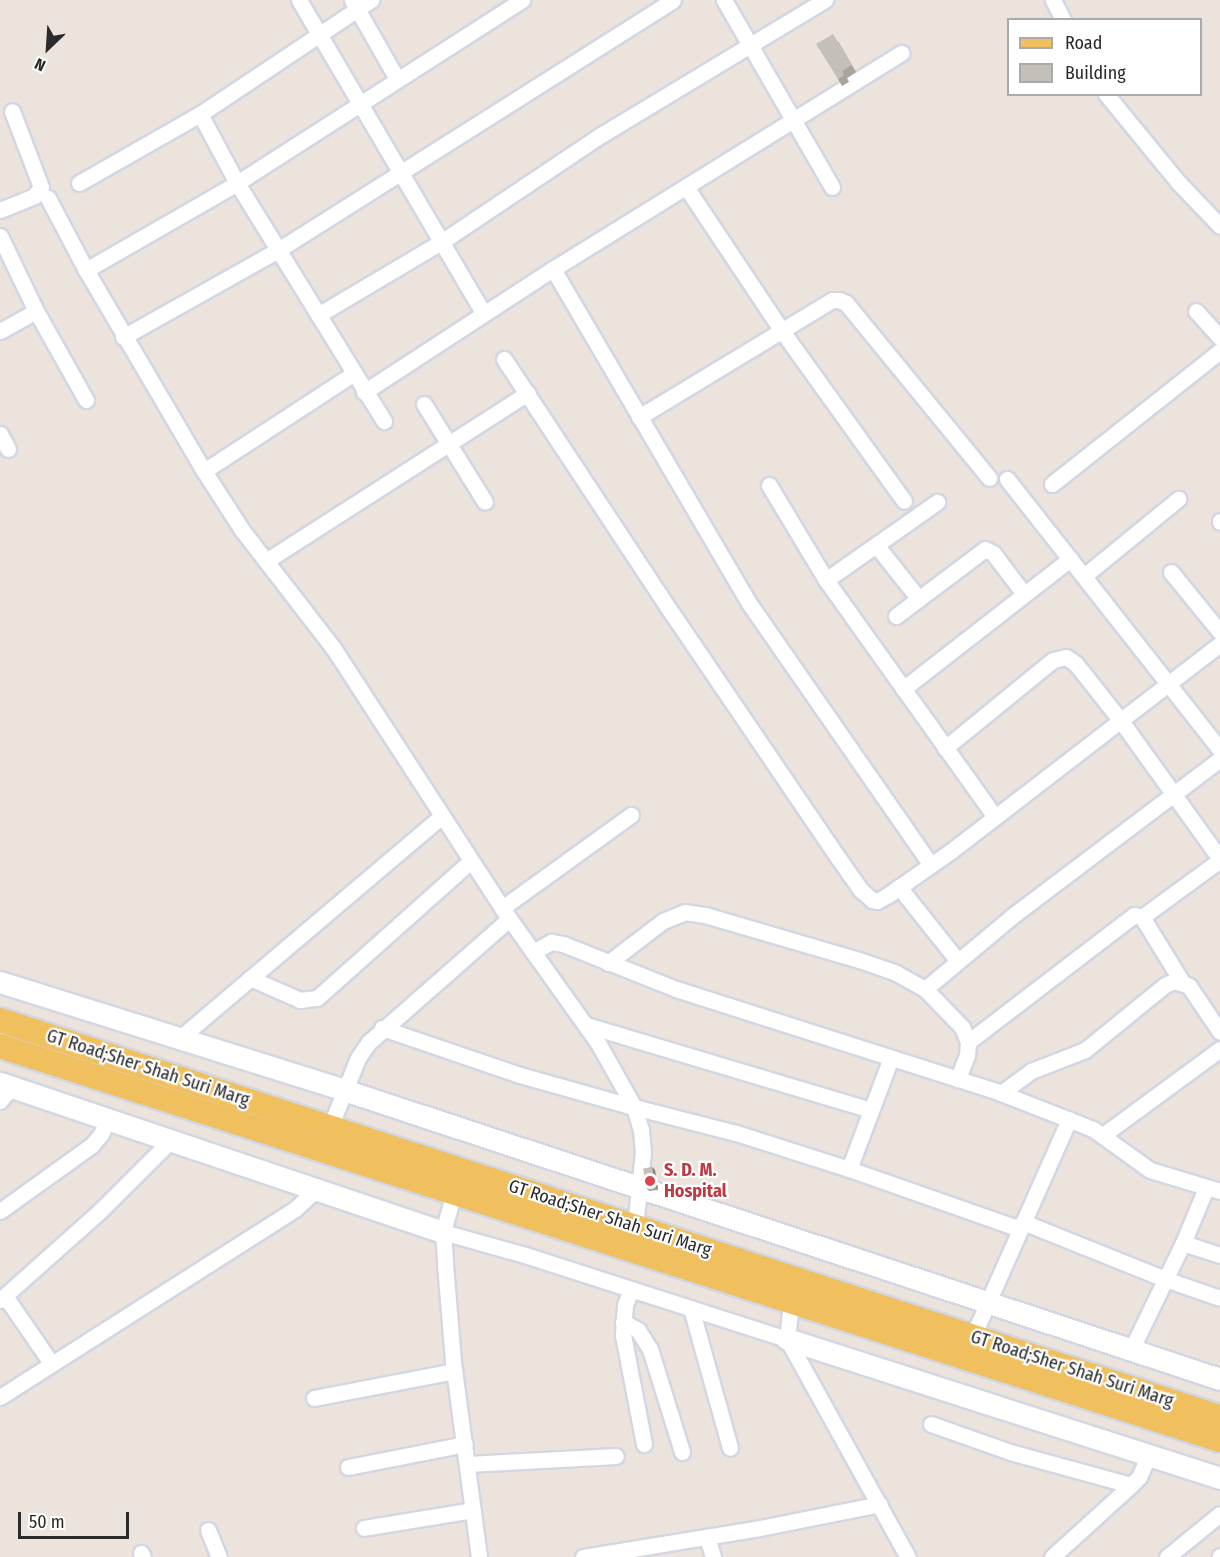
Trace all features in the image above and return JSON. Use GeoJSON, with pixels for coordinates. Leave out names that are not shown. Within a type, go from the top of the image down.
{"type":"FeatureCollection","features":[{"type":"Feature","properties":{"kind":"main road"},"geometry":{"type":"LineString","coordinates":[[0,981],[344,1090],[638,1189],[1220,1379]]}},
{"type":"Feature","properties":{"kind":"main road","name":"GT Road;Sher Shah Suri Marg"},"geometry":{"type":"LineString","coordinates":[[0,1020],[635,1227],[793,1290],[1220,1440]]}},
{"type":"Feature","properties":{"kind":"main road","name":"GT Road;Sher Shah Suri Marg"},"geometry":{"type":"LineString","coordinates":[[0,1046],[454,1192],[793,1290],[973,1336],[1220,1417]]}},
{"type":"Feature","properties":{"kind":"main road"},"geometry":{"type":"LineString","coordinates":[[4,1090],[109,1118],[443,1232]]}},
{"type":"Feature","properties":{"kind":"main road"},"geometry":{"type":"LineString","coordinates":[[787,1340],[1220,1478]]}},
{"type":"Feature","properties":{"kind":"street"},"geometry":{"type":"LineString","coordinates":[[299,0],[484,314]]}},
{"type":"Feature","properties":{"kind":"street"},"geometry":{"type":"LineString","coordinates":[[79,183],[200,114],[318,34],[354,5],[371,0]]}},
{"type":"Feature","properties":{"kind":"street"},"geometry":{"type":"LineString","coordinates":[[86,270],[237,183],[397,79],[500,5],[522,0]]}},
{"type":"Feature","properties":{"kind":"street"},"geometry":{"type":"LineString","coordinates":[[123,337],[278,249],[673,0]]}},
{"type":"Feature","properties":{"kind":"street"},"geometry":{"type":"LineString","coordinates":[[724,0],[832,188]]}},
{"type":"Feature","properties":{"kind":"street"},"geometry":{"type":"LineString","coordinates":[[318,315],[441,242],[601,135],[825,0]]}},
{"type":"Feature","properties":{"kind":"street"},"geometry":{"type":"LineString","coordinates":[[1053,0],[1063,18]]}},
{"type":"Feature","properties":{"kind":"street"},"geometry":{"type":"LineString","coordinates":[[354,5],[397,79]]}},
{"type":"Feature","properties":{"kind":"street"},"geometry":{"type":"LineString","coordinates":[[364,392],[553,269],[902,53]]}},
{"type":"Feature","properties":{"kind":"street"},"geometry":{"type":"LineString","coordinates":[[1108,96],[1178,182],[1220,226]]}},
{"type":"Feature","properties":{"kind":"street"},"geometry":{"type":"LineString","coordinates":[[0,210],[34,196],[41,187],[12,111]]}},
{"type":"Feature","properties":{"kind":"street"},"geometry":{"type":"LineString","coordinates":[[200,114],[237,183],[384,421]]}},
{"type":"Feature","properties":{"kind":"street"},"geometry":{"type":"LineString","coordinates":[[686,187],[782,331],[904,501]]}},
{"type":"Feature","properties":{"kind":"street"},"geometry":{"type":"LineString","coordinates":[[48,198],[123,337],[204,471],[266,561],[334,649],[505,913],[586,1025],[634,1107],[641,1130],[643,1152],[635,1227]]}},
{"type":"Feature","properties":{"kind":"street"},"geometry":{"type":"LineString","coordinates":[[0,236],[36,310],[86,400]]}},
{"type":"Feature","properties":{"kind":"street"},"geometry":{"type":"LineString","coordinates":[[553,269],[751,606],[931,865]]}},
{"type":"Feature","properties":{"kind":"street"},"geometry":{"type":"LineString","coordinates":[[639,417],[831,300],[839,300],[846,303],[989,478]]}},
{"type":"Feature","properties":{"kind":"street"},"geometry":{"type":"LineString","coordinates":[[0,331],[36,310]]}},
{"type":"Feature","properties":{"kind":"street"},"geometry":{"type":"LineString","coordinates":[[1196,311],[1220,338]]}},
{"type":"Feature","properties":{"kind":"street"},"geometry":{"type":"LineString","coordinates":[[1052,484],[1220,351]]}},
{"type":"Feature","properties":{"kind":"street"},"geometry":{"type":"LineString","coordinates":[[504,359],[669,609],[861,890],[869,898],[877,901],[931,865],[1220,644]]}},
{"type":"Feature","properties":{"kind":"street"},"geometry":{"type":"LineString","coordinates":[[204,471],[353,374]]}},
{"type":"Feature","properties":{"kind":"street"},"geometry":{"type":"LineString","coordinates":[[266,561],[528,393]]}},
{"type":"Feature","properties":{"kind":"street"},"geometry":{"type":"LineString","coordinates":[[424,404],[485,502]]}},
{"type":"Feature","properties":{"kind":"street"},"geometry":{"type":"LineString","coordinates":[[0,434],[8,449]]}},
{"type":"Feature","properties":{"kind":"street"},"geometry":{"type":"LineString","coordinates":[[1007,479],[1220,750]]}},
{"type":"Feature","properties":{"kind":"street"},"geometry":{"type":"LineString","coordinates":[[769,485],[826,580],[995,817]]}},
{"type":"Feature","properties":{"kind":"street"},"geometry":{"type":"LineString","coordinates":[[1084,576],[1178,499]]}},
{"type":"Feature","properties":{"kind":"street"},"geometry":{"type":"LineString","coordinates":[[826,580],[937,502]]}},
{"type":"Feature","properties":{"kind":"street"},"geometry":{"type":"LineString","coordinates":[[876,545],[919,598]]}},
{"type":"Feature","properties":{"kind":"street"},"geometry":{"type":"LineString","coordinates":[[896,616],[985,549],[993,553],[1024,594]]}},
{"type":"Feature","properties":{"kind":"street"},"geometry":{"type":"LineString","coordinates":[[903,689],[1070,559]]}},
{"type":"Feature","properties":{"kind":"street"},"geometry":{"type":"LineString","coordinates":[[1171,572],[1220,632]]}},
{"type":"Feature","properties":{"kind":"street"},"geometry":{"type":"LineString","coordinates":[[945,748],[1053,660],[1061,657],[1076,664],[1220,860],[1142,917]]}},
{"type":"Feature","properties":{"kind":"street"},"geometry":{"type":"LineString","coordinates":[[925,989],[957,960],[1220,759]]}},
{"type":"Feature","properties":{"kind":"street"},"geometry":{"type":"LineString","coordinates":[[330,1127],[358,1058],[382,1028],[505,913],[631,815]]}},
{"type":"Feature","properties":{"kind":"street"},"geometry":{"type":"LineString","coordinates":[[180,1038],[441,817]]}},
{"type":"Feature","properties":{"kind":"street"},"geometry":{"type":"LineString","coordinates":[[250,978],[300,1000],[317,998],[471,861]]}},
{"type":"Feature","properties":{"kind":"street"},"geometry":{"type":"LineString","coordinates":[[899,887],[957,960]]}},
{"type":"Feature","properties":{"kind":"street"},"geometry":{"type":"LineString","coordinates":[[608,963],[663,921],[685,912],[705,915],[859,960],[896,973],[925,989],[962,1027],[968,1042],[967,1055],[958,1079]]}},
{"type":"Feature","properties":{"kind":"street"},"geometry":{"type":"LineString","coordinates":[[968,1042],[1134,915],[1142,917],[1182,982],[1189,986],[1217,1022]]}},
{"type":"Feature","properties":{"kind":"street"},"geometry":{"type":"LineString","coordinates":[[534,952],[554,942],[676,989],[1001,1093],[1103,1134],[1134,1161],[1150,1170],[1213,1190],[1183,1243],[1131,1350]]}},
{"type":"Feature","properties":{"kind":"street"},"geometry":{"type":"LineString","coordinates":[[1001,1093],[1031,1071],[1085,1050],[1165,984],[1182,982]]}},
{"type":"Feature","properties":{"kind":"street"},"geometry":{"type":"LineString","coordinates":[[586,1025],[871,1110]]}},
{"type":"Feature","properties":{"kind":"street"},"geometry":{"type":"LineString","coordinates":[[382,1028],[520,1075],[736,1133],[849,1169],[1021,1226],[1220,1298]]}},
{"type":"Feature","properties":{"kind":"street"},"geometry":{"type":"LineString","coordinates":[[1103,1134],[1220,1049]]}},
{"type":"Feature","properties":{"kind":"street"},"geometry":{"type":"LineString","coordinates":[[849,1169],[891,1058]]}},
{"type":"Feature","properties":{"kind":"street"},"geometry":{"type":"LineString","coordinates":[[0,1211],[92,1145],[109,1118]]}},
{"type":"Feature","properties":{"kind":"street"},"geometry":{"type":"LineString","coordinates":[[973,1336],[1070,1119]]}},
{"type":"Feature","properties":{"kind":"street"},"geometry":{"type":"LineString","coordinates":[[51,1363],[2,1298],[100,1211],[172,1139]]}},
{"type":"Feature","properties":{"kind":"street"},"geometry":{"type":"LineString","coordinates":[[0,1397],[295,1209],[310,1195],[313,1188]]}},
{"type":"Feature","properties":{"kind":"street"},"geometry":{"type":"LineString","coordinates":[[454,1192],[443,1232],[454,1371],[479,1557]]}},
{"type":"Feature","properties":{"kind":"street"},"geometry":{"type":"LineString","coordinates":[[443,1232],[525,1255],[787,1340]]}},
{"type":"Feature","properties":{"kind":"street"},"geometry":{"type":"LineString","coordinates":[[1183,1243],[1220,1255]]}},
{"type":"Feature","properties":{"kind":"street"},"geometry":{"type":"LineString","coordinates":[[631,1290],[625,1305],[623,1322],[626,1356],[644,1444]]}},
{"type":"Feature","properties":{"kind":"street"},"geometry":{"type":"LineString","coordinates":[[793,1290],[787,1340],[908,1557]]}},
{"type":"Feature","properties":{"kind":"street"},"geometry":{"type":"LineString","coordinates":[[691,1308],[730,1448]]}},
{"type":"Feature","properties":{"kind":"street"},"geometry":{"type":"LineString","coordinates":[[623,1322],[638,1330],[650,1349],[682,1452]]}},
{"type":"Feature","properties":{"kind":"street"},"geometry":{"type":"LineString","coordinates":[[314,1398],[454,1371]]}},
{"type":"Feature","properties":{"kind":"street"},"geometry":{"type":"LineString","coordinates":[[931,1424],[1010,1452],[1131,1485]]}},
{"type":"Feature","properties":{"kind":"street"},"geometry":{"type":"LineString","coordinates":[[348,1467],[465,1443]]}},
{"type":"Feature","properties":{"kind":"street"},"geometry":{"type":"LineString","coordinates":[[1052,1557],[1139,1477],[1149,1455]]}},
{"type":"Feature","properties":{"kind":"street"},"geometry":{"type":"LineString","coordinates":[[468,1464],[616,1456]]}},
{"type":"Feature","properties":{"kind":"street"},"geometry":{"type":"LineString","coordinates":[[583,1557],[624,1554],[880,1504]]}},
{"type":"Feature","properties":{"kind":"street"},"geometry":{"type":"LineString","coordinates":[[364,1528],[473,1510]]}},
{"type":"Feature","properties":{"kind":"street"},"geometry":{"type":"LineString","coordinates":[[1167,1557],[1220,1514]]}},
{"type":"Feature","properties":{"kind":"street"},"geometry":{"type":"LineString","coordinates":[[208,1530],[219,1557]]}},
{"type":"Feature","properties":{"kind":"street"},"geometry":{"type":"LineString","coordinates":[[707,1537],[713,1557]]}},
{"type":"Feature","properties":{"kind":"building"},"geometry":{"type":"Polygon","coordinates":[[[833,34],[852,65],[842,71],[844,75],[838,79],[816,44],[833,34]]]}},
{"type":"Feature","properties":{"kind":"building"},"geometry":{"type":"Polygon","coordinates":[[[652,1167],[655,1186],[646,1187],[643,1168],[652,1167]]]}},
{"type":"Feature","properties":{"kind":"place","name":"S. D. M. Hospital"},"geometry":{"type":"Point","coordinates":[650,1181]}}]}
